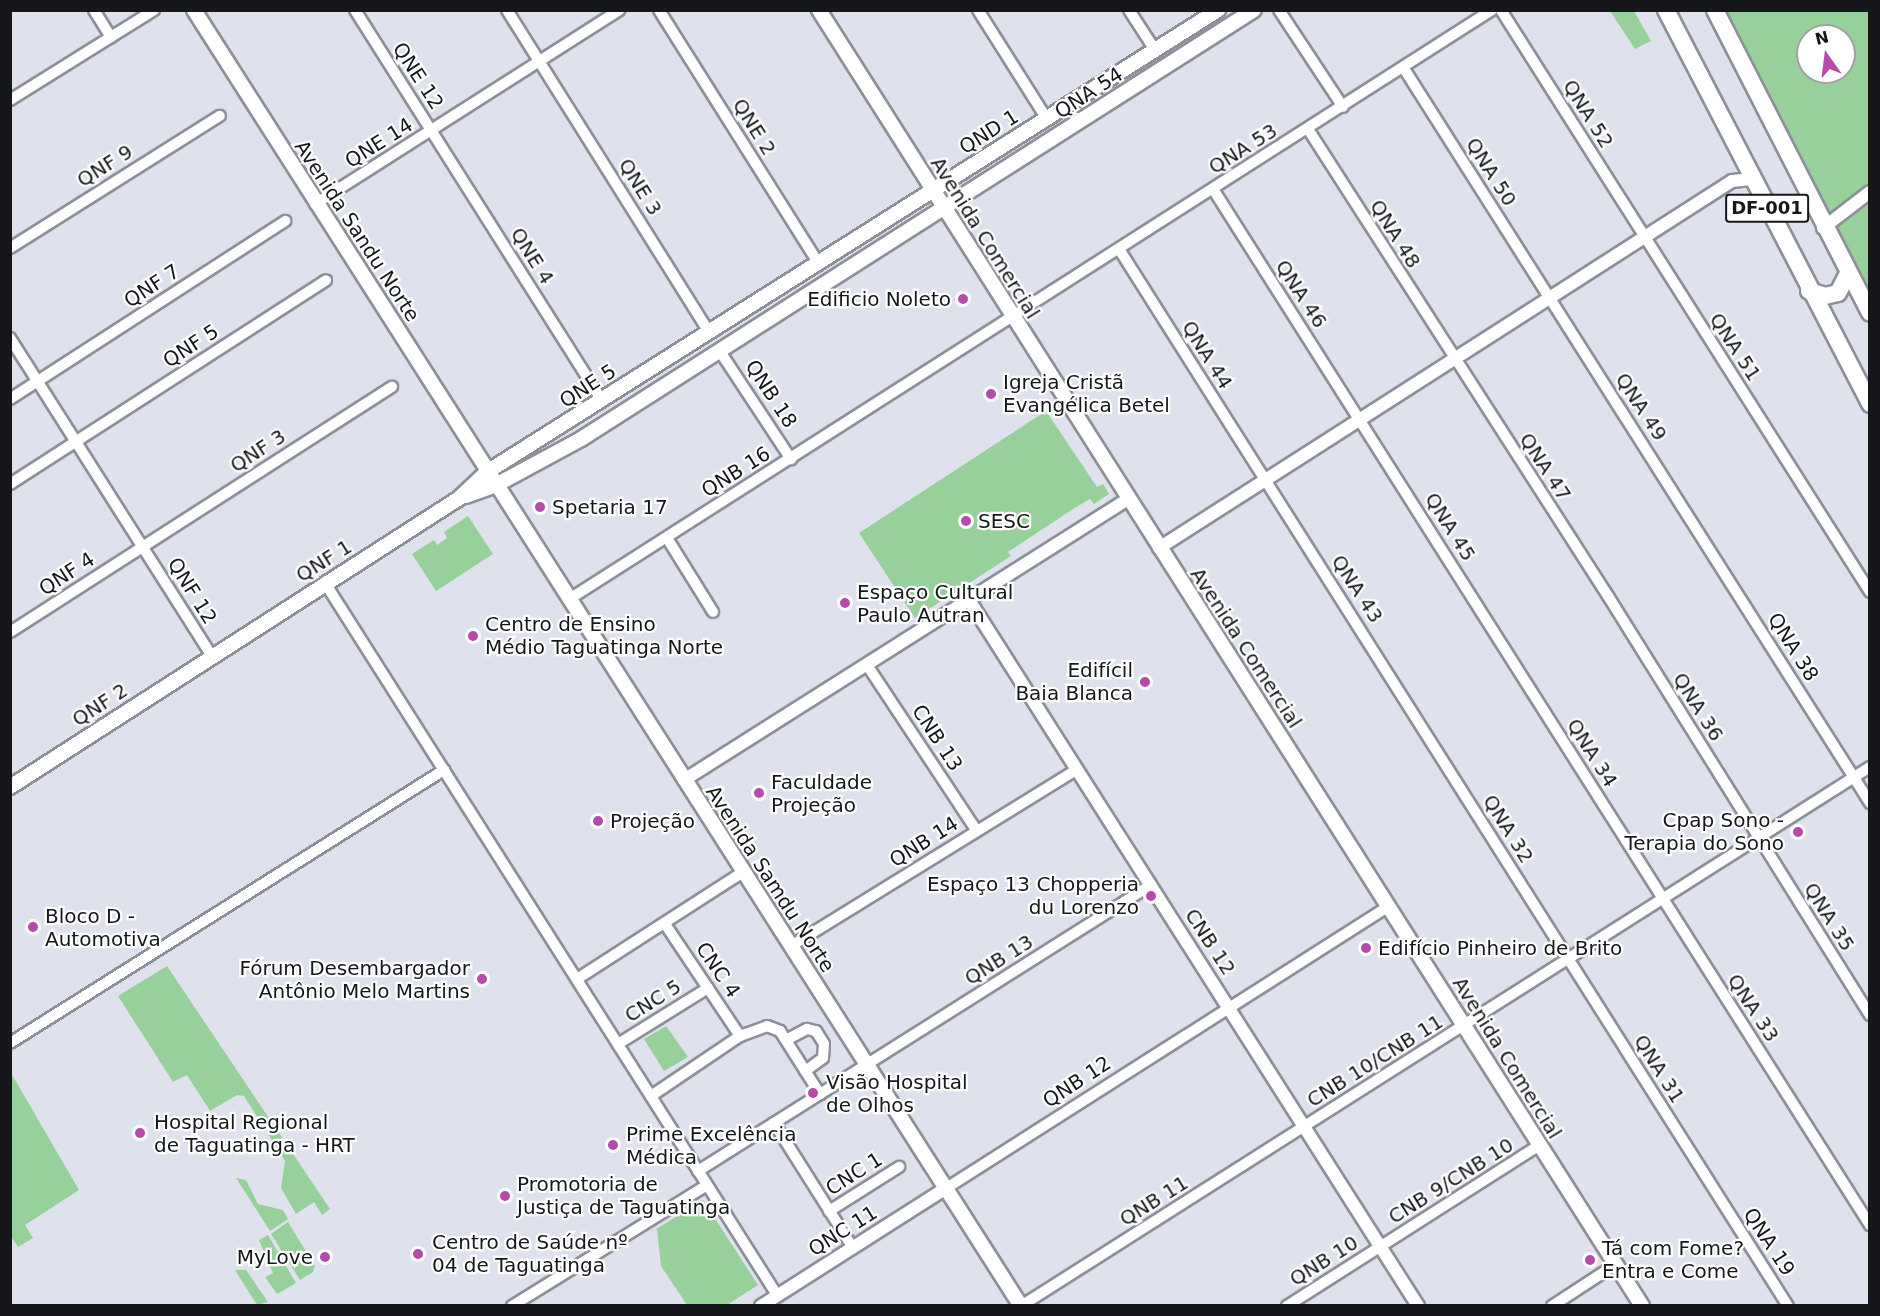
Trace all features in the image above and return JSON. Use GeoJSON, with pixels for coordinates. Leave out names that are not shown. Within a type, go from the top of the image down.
{"type":"FeatureCollection","features":[{"type":"Feature","properties":{"kind":"highway","name":"DF-001"},"geometry":{"type":"LineString","coordinates":[[1715,10],[1823,228],[1869,313]]}},
{"type":"Feature","properties":{"kind":"highway","name":"DF-001"},"geometry":{"type":"LineString","coordinates":[[1671,15],[1809,291],[1869,404]]}},
{"type":"Feature","properties":{"kind":"highway"},"geometry":{"type":"LineString","coordinates":[[1809,291],[1825,296],[1838,293],[1848,273]]}},
{"type":"Feature","properties":{"kind":"main road","name":"Avenida Sandu Norte"},"geometry":{"type":"LineString","coordinates":[[194,10],[315,204],[488,472]]}},
{"type":"Feature","properties":{"kind":"main road","name":"Avenida Comercial"},"geometry":{"type":"LineString","coordinates":[[819,10],[1642,1305]]}},
{"type":"Feature","properties":{"kind":"main road","name":"QND 1"},"geometry":{"type":"LineString","coordinates":[[823,260],[1219,10]]}},
{"type":"Feature","properties":{"kind":"main road"},"geometry":{"type":"LineString","coordinates":[[1219,10],[1221,20],[1230,26]]}},
{"type":"Feature","properties":{"kind":"main road","name":"QNA 54"},"geometry":{"type":"LineString","coordinates":[[945,208],[1254,10]]}},
{"type":"Feature","properties":{"kind":"main road"},"geometry":{"type":"LineString","coordinates":[[1200,21],[1209,27],[1210,39]]}},
{"type":"Feature","properties":{"kind":"main road"},"geometry":{"type":"LineString","coordinates":[[1000,148],[1001,161],[1010,166]]}},
{"type":"Feature","properties":{"kind":"main road"},"geometry":{"type":"LineString","coordinates":[[823,260],[837,263],[839,274],[945,208]]}},
{"type":"Feature","properties":{"kind":"main road","name":"QNE 5"},"geometry":{"type":"LineString","coordinates":[[488,472],[823,260]]}},
{"type":"Feature","properties":{"kind":"main road","name":"QNF 1"},"geometry":{"type":"LineString","coordinates":[[458,499],[496,485],[553,456],[839,274]]}},
{"type":"Feature","properties":{"kind":"main road"},"geometry":{"type":"LineString","coordinates":[[570,421],[572,433],[581,439]]}},
{"type":"Feature","properties":{"kind":"main road"},"geometry":{"type":"LineString","coordinates":[[545,437],[554,436],[559,441],[553,456]]}},
{"type":"Feature","properties":{"kind":"main road","name":"Avenida Samdu Norte"},"geometry":{"type":"LineString","coordinates":[[488,472],[571,598],[684,780],[1021,1305]]}},
{"type":"Feature","properties":{"kind":"main road","name":"QNF 1"},"geometry":{"type":"LineString","coordinates":[[211,655],[458,499],[488,472]]}},
{"type":"Feature","properties":{"kind":"main road","name":"QNF 2"},"geometry":{"type":"LineString","coordinates":[[10,787],[211,655]]}},
{"type":"Feature","properties":{"kind":"street"},"geometry":{"type":"LineString","coordinates":[[94,10],[111,37]]}},
{"type":"Feature","properties":{"kind":"street"},"geometry":{"type":"LineString","coordinates":[[10,100],[154,10]]}},
{"type":"Feature","properties":{"kind":"street","name":"QNE 12"},"geometry":{"type":"LineString","coordinates":[[355,10],[432,131]]}},
{"type":"Feature","properties":{"kind":"street","name":"QNE 3"},"geometry":{"type":"LineString","coordinates":[[507,10],[710,333]]}},
{"type":"Feature","properties":{"kind":"street","name":"QNE 14"},"geometry":{"type":"LineString","coordinates":[[315,204],[620,10]]}},
{"type":"Feature","properties":{"kind":"street","name":"QNE 2"},"geometry":{"type":"LineString","coordinates":[[659,10],[823,260]]}},
{"type":"Feature","properties":{"kind":"street"},"geometry":{"type":"LineString","coordinates":[[978,10],[1047,118]]}},
{"type":"Feature","properties":{"kind":"street"},"geometry":{"type":"LineString","coordinates":[[1129,10],[1155,51]]}},
{"type":"Feature","properties":{"kind":"street"},"geometry":{"type":"LineString","coordinates":[[1279,10],[1343,107]]}},
{"type":"Feature","properties":{"kind":"street","name":"QNA 53"},"geometry":{"type":"LineString","coordinates":[[1012,317],[1492,10]]}},
{"type":"Feature","properties":{"kind":"street","name":"QNA 52"},"geometry":{"type":"LineString","coordinates":[[1501,10],[1644,237]]}},
{"type":"Feature","properties":{"kind":"street","name":"QNA 50"},"geometry":{"type":"LineString","coordinates":[[1403,67],[1549,297]]}},
{"type":"Feature","properties":{"kind":"street","name":"QNF 9"},"geometry":{"type":"LineString","coordinates":[[10,248],[220,116]]}},
{"type":"Feature","properties":{"kind":"street","name":"QNA 48"},"geometry":{"type":"LineString","coordinates":[[1308,129],[1452,358]]}},
{"type":"Feature","properties":{"kind":"street","name":"QNE 4"},"geometry":{"type":"LineString","coordinates":[[432,131],[602,400]]}},
{"type":"Feature","properties":{"kind":"street"},"geometry":{"type":"LineString","coordinates":[[1732,181],[1742,159]]}},
{"type":"Feature","properties":{"kind":"street"},"geometry":{"type":"LineString","coordinates":[[1159,548],[1452,358],[1732,181],[1752,179]]}},
{"type":"Feature","properties":{"kind":"street","name":"QNA 46"},"geometry":{"type":"LineString","coordinates":[[1213,189],[1359,418]]}},
{"type":"Feature","properties":{"kind":"street"},"geometry":{"type":"LineString","coordinates":[[1823,228],[1869,192]]}},
{"type":"Feature","properties":{"kind":"street","name":"QNF 7"},"geometry":{"type":"LineString","coordinates":[[10,399],[285,221]]}},
{"type":"Feature","properties":{"kind":"street","name":"QNA 51"},"geometry":{"type":"LineString","coordinates":[[1644,237],[1869,592]]}},
{"type":"Feature","properties":{"kind":"street","name":"QNA 44"},"geometry":{"type":"LineString","coordinates":[[1119,249],[1266,480]]}},
{"type":"Feature","properties":{"kind":"street","name":"QNF 5"},"geometry":{"type":"LineString","coordinates":[[10,484],[326,280]]}},
{"type":"Feature","properties":{"kind":"street","name":"QNA 49"},"geometry":{"type":"LineString","coordinates":[[1549,297],[1703,537]]}},
{"type":"Feature","properties":{"kind":"street","name":"QNB 16"},"geometry":{"type":"LineString","coordinates":[[571,598],[1012,317]]}},
{"type":"Feature","properties":{"kind":"street","name":"QNF 12"},"geometry":{"type":"LineString","coordinates":[[10,338],[211,655]]}},
{"type":"Feature","properties":{"kind":"street","name":"QNB 18"},"geometry":{"type":"LineString","coordinates":[[719,350],[790,459]]}},
{"type":"Feature","properties":{"kind":"street","name":"QNA 47"},"geometry":{"type":"LineString","coordinates":[[1452,358],[1608,596]]}},
{"type":"Feature","properties":{"kind":"street","name":"QNF 3"},"geometry":{"type":"LineString","coordinates":[[142,546],[392,387]]}},
{"type":"Feature","properties":{"kind":"street","name":"QNA 45"},"geometry":{"type":"LineString","coordinates":[[1359,418],[1511,657]]}},
{"type":"Feature","properties":{"kind":"street","name":"QNA 43"},"geometry":{"type":"LineString","coordinates":[[1266,480],[1417,717]]}},
{"type":"Feature","properties":{"kind":"street"},"geometry":{"type":"LineString","coordinates":[[684,780],[1128,499]]}},
{"type":"Feature","properties":{"kind":"street","name":"QNA 38"},"geometry":{"type":"LineString","coordinates":[[1703,537],[1869,803]]}},
{"type":"Feature","properties":{"kind":"street"},"geometry":{"type":"LineString","coordinates":[[667,538],[712,612]]}},
{"type":"Feature","properties":{"kind":"street","name":"QNF 4"},"geometry":{"type":"LineString","coordinates":[[10,632],[142,546]]}},
{"type":"Feature","properties":{"kind":"street"},"geometry":{"type":"LineString","coordinates":[[325,583],[777,1295]]}},
{"type":"Feature","properties":{"kind":"street","name":"QNA 36"},"geometry":{"type":"LineString","coordinates":[[1608,596],[1758,838]]}},
{"type":"Feature","properties":{"kind":"street","name":"CNB 12"},"geometry":{"type":"LineString","coordinates":[[969,600],[1418,1305]]}},
{"type":"Feature","properties":{"kind":"street","name":"QNA 34"},"geometry":{"type":"LineString","coordinates":[[1511,657],[1662,899]]}},
{"type":"Feature","properties":{"kind":"street","name":"CNB 13"},"geometry":{"type":"LineString","coordinates":[[867,665],[977,831]]}},
{"type":"Feature","properties":{"kind":"street","name":"QNA 32"},"geometry":{"type":"LineString","coordinates":[[1417,717],[1568,960]]}},
{"type":"Feature","properties":{"kind":"street","name":"CNB 10/CNB 11"},"geometry":{"type":"LineString","coordinates":[[1305,1126],[1464,1027],[1869,766]]}},
{"type":"Feature","properties":{"kind":"street"},"geometry":{"type":"LineString","coordinates":[[10,1043],[444,770]]}},
{"type":"Feature","properties":{"kind":"street","name":"QNB 14"},"geometry":{"type":"LineString","coordinates":[[791,946],[1076,770]]}},
{"type":"Feature","properties":{"kind":"street","name":"QNA 35"},"geometry":{"type":"LineString","coordinates":[[1758,838],[1869,1015]]}},
{"type":"Feature","properties":{"kind":"street"},"geometry":{"type":"LineString","coordinates":[[576,979],[743,872]]}},
{"type":"Feature","properties":{"kind":"street","name":"QNB 13"},"geometry":{"type":"LineString","coordinates":[[698,1171],[1151,885]]}},
{"type":"Feature","properties":{"kind":"street","name":"QNA 33"},"geometry":{"type":"LineString","coordinates":[[1662,899],[1869,1225]]}},
{"type":"Feature","properties":{"kind":"street","name":"QNB 12"},"geometry":{"type":"LineString","coordinates":[[945,1189],[1228,1006],[1389,906]]}},
{"type":"Feature","properties":{"kind":"street","name":"CNC 4"},"geometry":{"type":"LineString","coordinates":[[665,924],[740,1036]]}},
{"type":"Feature","properties":{"kind":"street","name":"QNA 31"},"geometry":{"type":"LineString","coordinates":[[1568,960],[1719,1198]]}},
{"type":"Feature","properties":{"kind":"street","name":"CNC 5"},"geometry":{"type":"LineString","coordinates":[[618,1044],[708,988]]}},
{"type":"Feature","properties":{"kind":"street"},"geometry":{"type":"LineString","coordinates":[[651,1096],[740,1036],[767,1026],[783,1036],[820,1094]]}},
{"type":"Feature","properties":{"kind":"street"},"geometry":{"type":"LineString","coordinates":[[783,1036],[807,1029],[816,1031],[824,1044],[823,1058],[805,1071]]}},
{"type":"Feature","properties":{"kind":"street"},"geometry":{"type":"LineString","coordinates":[[774,1123],[853,1248]]}},
{"type":"Feature","properties":{"kind":"street","name":"QNB 11"},"geometry":{"type":"LineString","coordinates":[[1021,1305],[1305,1126]]}},
{"type":"Feature","properties":{"kind":"street","name":"CNB 9/CNB 10"},"geometry":{"type":"LineString","coordinates":[[1381,1246],[1540,1145]]}},
{"type":"Feature","properties":{"kind":"street","name":"CNC 1"},"geometry":{"type":"LineString","coordinates":[[829,1211],[898,1167]]}},
{"type":"Feature","properties":{"kind":"street"},"geometry":{"type":"LineString","coordinates":[[512,1305],[707,1185]]}},
{"type":"Feature","properties":{"kind":"street","name":"QNC 11"},"geometry":{"type":"LineString","coordinates":[[761,1305],[945,1189]]}},
{"type":"Feature","properties":{"kind":"street","name":"QNA 19"},"geometry":{"type":"LineString","coordinates":[[1719,1198],[1788,1305]]}},
{"type":"Feature","properties":{"kind":"street","name":"QNB 10"},"geometry":{"type":"LineString","coordinates":[[1287,1305],[1381,1246]]}},
{"type":"Feature","properties":{"kind":"street"},"geometry":{"type":"LineString","coordinates":[[1552,1305],[1616,1265]]}},
{"type":"Feature","properties":{"kind":"green space"},"geometry":{"type":"Polygon","coordinates":[[[1610,11],[1634,11],[1651,41],[1635,49],[1610,11]]]}},
{"type":"Feature","properties":{"kind":"green space"},"geometry":{"type":"Polygon","coordinates":[[[1726,11],[1869,11],[1869,291],[1726,11]]]}},
{"type":"Feature","properties":{"kind":"green space","name":"SESC"},"geometry":{"type":"Polygon","coordinates":[[[1046,411],[1097,487],[1103,484],[1109,494],[1094,504],[1090,499],[1073,509],[1008,552],[1011,556],[915,618],[859,533],[1046,411]]]}},
{"type":"Feature","properties":{"kind":"green space"},"geometry":{"type":"Polygon","coordinates":[[[468,516],[493,554],[436,591],[412,554],[434,540],[437,545],[447,538],[444,532],[468,516]]]}},
{"type":"Feature","properties":{"kind":"green space"},"geometry":{"type":"Polygon","coordinates":[[[167,966],[330,1209],[322,1215],[314,1202],[296,1214],[281,1188],[285,1161],[244,1096],[237,1095],[210,1111],[187,1075],[173,1082],[118,996],[167,966]]]}},
{"type":"Feature","properties":{"kind":"green space"},"geometry":{"type":"Polygon","coordinates":[[[666,1026],[688,1057],[664,1071],[644,1039],[666,1026]]]}},
{"type":"Feature","properties":{"kind":"green space"},"geometry":{"type":"Polygon","coordinates":[[[11,1073],[79,1190],[25,1225],[33,1238],[18,1247],[10,1235],[11,1073]]]}},
{"type":"Feature","properties":{"kind":"green space"},"geometry":{"type":"Polygon","coordinates":[[[236,1178],[246,1180],[258,1204],[283,1210],[288,1219],[270,1231],[236,1178]]]}},
{"type":"Feature","properties":{"kind":"green space"},"geometry":{"type":"Polygon","coordinates":[[[703,1200],[758,1285],[727,1305],[687,1305],[661,1266],[657,1229],[642,1238],[703,1200]]]}},
{"type":"Feature","properties":{"kind":"green space"},"geometry":{"type":"Polygon","coordinates":[[[288,1222],[315,1266],[313,1272],[300,1280],[271,1234],[288,1222]]]}},
{"type":"Feature","properties":{"kind":"green space"},"geometry":{"type":"Polygon","coordinates":[[[268,1235],[296,1283],[277,1294],[265,1277],[273,1273],[259,1240],[268,1235]]]}},
{"type":"Feature","properties":{"kind":"green space"},"geometry":{"type":"Polygon","coordinates":[[[235,1270],[246,1270],[268,1302],[257,1305],[235,1270]]]}},
{"type":"Feature","properties":{"kind":"place","name":"Edificio Noleto"},"geometry":{"type":"Point","coordinates":[963,299]}},
{"type":"Feature","properties":{"kind":"place","name":"Igreja Cristã Evangélica Betel"},"geometry":{"type":"Point","coordinates":[991,394]}},
{"type":"Feature","properties":{"kind":"place","name":"Spetaria 17"},"geometry":{"type":"Point","coordinates":[540,507]}},
{"type":"Feature","properties":{"kind":"place","name":"SESC"},"geometry":{"type":"Point","coordinates":[966,521]}},
{"type":"Feature","properties":{"kind":"place","name":"Espaço Cultural Paulo Autran"},"geometry":{"type":"Point","coordinates":[845,603]}},
{"type":"Feature","properties":{"kind":"place","name":"Centro de Ensino Médio Taguatinga Norte"},"geometry":{"type":"Point","coordinates":[473,636]}},
{"type":"Feature","properties":{"kind":"place","name":"Edifícil Baia Blanca"},"geometry":{"type":"Point","coordinates":[1145,682]}},
{"type":"Feature","properties":{"kind":"place","name":"Faculdade Projeção"},"geometry":{"type":"Point","coordinates":[759,793]}},
{"type":"Feature","properties":{"kind":"place","name":"Projeção"},"geometry":{"type":"Point","coordinates":[598,821]}},
{"type":"Feature","properties":{"kind":"place","name":"Cpap Sono - Terapia do Sono"},"geometry":{"type":"Point","coordinates":[1798,832]}},
{"type":"Feature","properties":{"kind":"place","name":"Espaço 13 Chopperia du Lorenzo"},"geometry":{"type":"Point","coordinates":[1151,896]}},
{"type":"Feature","properties":{"kind":"place","name":"Bloco D - Automotiva"},"geometry":{"type":"Point","coordinates":[33,927]}},
{"type":"Feature","properties":{"kind":"place","name":"Edifício Pinheiro de Brito"},"geometry":{"type":"Point","coordinates":[1366,948]}},
{"type":"Feature","properties":{"kind":"place","name":"Fórum Desembargador Antônio Melo Martins"},"geometry":{"type":"Point","coordinates":[482,979]}},
{"type":"Feature","properties":{"kind":"place","name":"Visão Hospital de Olhos"},"geometry":{"type":"Point","coordinates":[813,1093]}},
{"type":"Feature","properties":{"kind":"place","name":"Hospital Regional de Taguatinga - HRT"},"geometry":{"type":"Point","coordinates":[140,1133]}},
{"type":"Feature","properties":{"kind":"place","name":"Prime Excelência Médica"},"geometry":{"type":"Point","coordinates":[613,1145]}},
{"type":"Feature","properties":{"kind":"place","name":"Promotoria de Justiça de Taguatinga"},"geometry":{"type":"Point","coordinates":[505,1196]}},
{"type":"Feature","properties":{"kind":"place","name":"Centro de Saúde nº 04 de Taguatinga"},"geometry":{"type":"Point","coordinates":[418,1254]}},
{"type":"Feature","properties":{"kind":"place","name":"MyLove"},"geometry":{"type":"Point","coordinates":[325,1257]}},
{"type":"Feature","properties":{"kind":"place","name":"Tá com Fome? Entra e Come"},"geometry":{"type":"Point","coordinates":[1590,1260]}}]}
